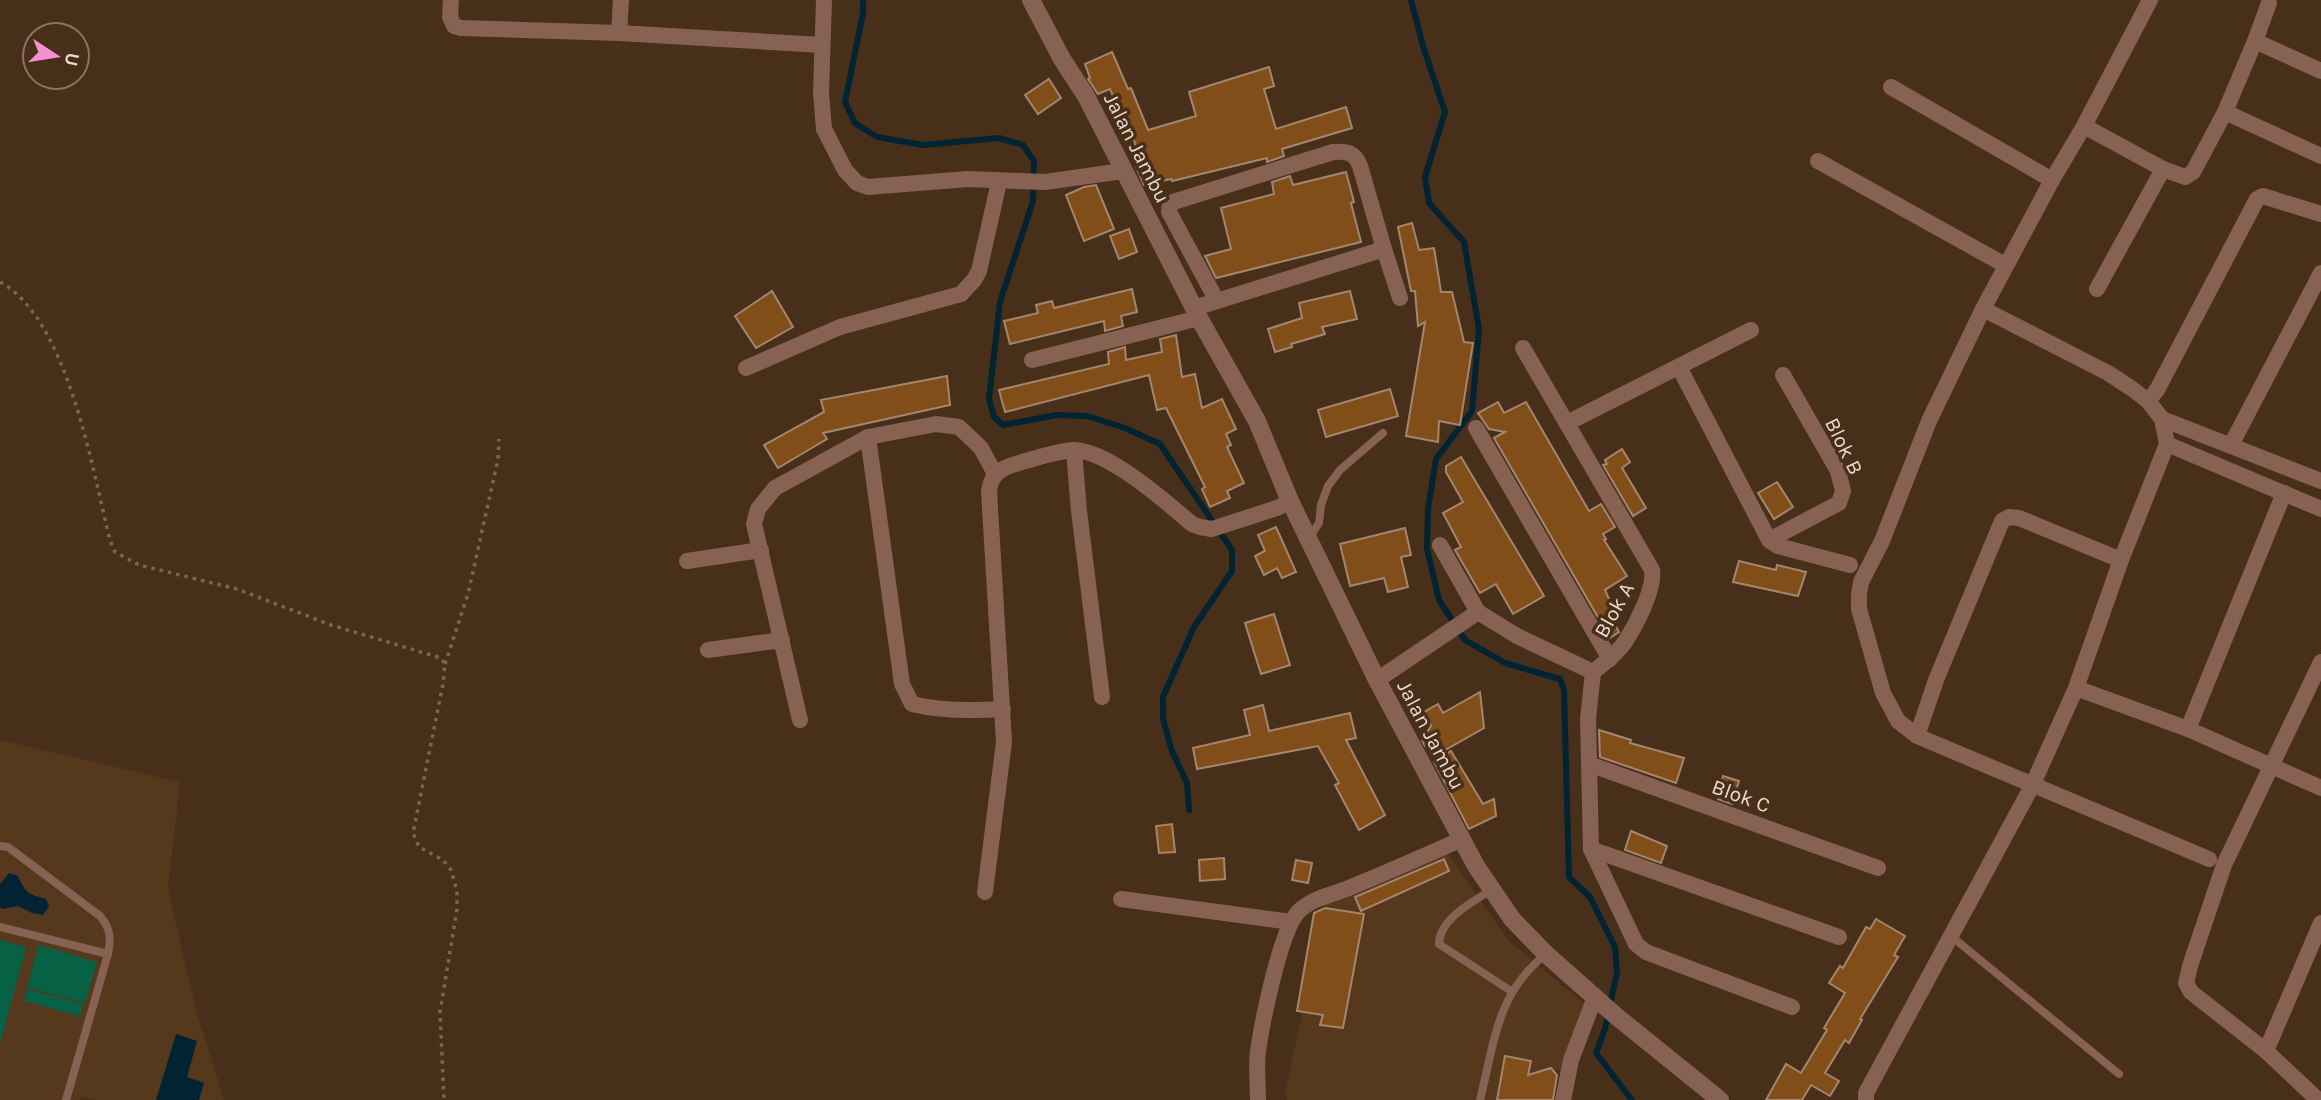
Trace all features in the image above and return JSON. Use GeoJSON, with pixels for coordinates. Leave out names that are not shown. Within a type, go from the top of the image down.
{"type":"FeatureCollection","features":[{"type":"Feature","properties":{"kind":"street"},"geometry":{"type":"LineString","coordinates":[[451,0],[450,17],[454,26],[461,28],[822,44]]}},
{"type":"Feature","properties":{"kind":"street"},"geometry":{"type":"LineString","coordinates":[[619,33],[621,0]]}},
{"type":"Feature","properties":{"kind":"street"},"geometry":{"type":"LineString","coordinates":[[824,0],[821,93],[824,129],[838,160],[857,183],[869,187],[968,179],[1045,182],[1123,171]]}},
{"type":"Feature","properties":{"kind":"street","name":"Jalan Jambu"},"geometry":{"type":"LineString","coordinates":[[1031,0],[1062,59],[1086,96],[1197,313],[1257,421],[1290,501],[1377,680],[1460,840],[1512,919],[1546,954],[1720,1100]]}},
{"type":"Feature","properties":{"kind":"street"},"geometry":{"type":"LineString","coordinates":[[2150,0],[1983,309],[1929,421],[1858,594],[1861,618],[1884,693],[1898,721],[1917,736],[2209,859]]}},
{"type":"Feature","properties":{"kind":"street"},"geometry":{"type":"LineString","coordinates":[[2084,126],[2163,169],[2185,177],[2193,172],[2225,112],[2269,3]]}},
{"type":"Feature","properties":{"kind":"street"},"geometry":{"type":"LineString","coordinates":[[2255,41],[2321,71]]}},
{"type":"Feature","properties":{"kind":"street"},"geometry":{"type":"LineString","coordinates":[[1891,87],[2052,180]]}},
{"type":"Feature","properties":{"kind":"street"},"geometry":{"type":"LineString","coordinates":[[2225,112],[2321,156]]}},
{"type":"Feature","properties":{"kind":"street"},"geometry":{"type":"LineString","coordinates":[[1217,301],[1169,212],[1170,203],[1333,152],[1349,152],[1358,160],[1400,298]]}},
{"type":"Feature","properties":{"kind":"street"},"geometry":{"type":"LineString","coordinates":[[1818,161],[2005,265]]}},
{"type":"Feature","properties":{"kind":"street"},"geometry":{"type":"LineString","coordinates":[[2097,289],[2163,169]]}},
{"type":"Feature","properties":{"kind":"street"},"geometry":{"type":"LineString","coordinates":[[746,368],[841,327],[961,294],[979,271],[999,182]]}},
{"type":"Feature","properties":{"kind":"street"},"geometry":{"type":"LineString","coordinates":[[2148,401],[2157,390],[2258,199],[2263,196],[2321,215]]}},
{"type":"Feature","properties":{"kind":"street"},"geometry":{"type":"LineString","coordinates":[[1031,360],[1197,313],[1217,301],[1384,249]]}},
{"type":"Feature","properties":{"kind":"street"},"geometry":{"type":"LineString","coordinates":[[2231,444],[2321,273]]}},
{"type":"Feature","properties":{"kind":"street"},"geometry":{"type":"LineString","coordinates":[[1862,1098],[2032,786],[2076,688],[2121,560],[2167,444],[2162,419],[2148,401],[2108,373],[1983,309]]}},
{"type":"Feature","properties":{"kind":"street"},"geometry":{"type":"LineString","coordinates":[[1567,424],[1751,330]]}},
{"type":"Feature","properties":{"kind":"street","name":"Blok A"},"geometry":{"type":"LineString","coordinates":[[1476,428],[1610,659],[1625,643],[1649,593],[1654,579],[1652,570],[1523,348]]}},
{"type":"Feature","properties":{"kind":"street"},"geometry":{"type":"LineString","coordinates":[[1679,367],[1769,540],[1778,546],[1850,565]]}},
{"type":"Feature","properties":{"kind":"street","name":"Blok B"},"geometry":{"type":"LineString","coordinates":[[1769,540],[1839,503],[1843,497],[1838,471],[1783,375]]}},
{"type":"Feature","properties":{"kind":"street"},"geometry":{"type":"LineString","coordinates":[[2162,419],[2321,480]]}},
{"type":"Feature","properties":{"kind":"street"},"geometry":{"type":"LineString","coordinates":[[800,720],[754,524],[758,509],[775,488],[868,437],[936,424],[958,427],[981,448],[995,474]]}},
{"type":"Feature","properties":{"kind":"street"},"geometry":{"type":"LineString","coordinates":[[868,437],[902,684],[908,697],[912,704],[923,706],[1003,709]]}},
{"type":"Feature","properties":{"kind":"street"},"geometry":{"type":"LineString","coordinates":[[2167,444],[2321,509]]}},
{"type":"Feature","properties":{"kind":"street"},"geometry":{"type":"LineString","coordinates":[[985,892],[1004,742],[989,491],[995,474],[1008,466],[1074,450],[1098,456],[1118,466],[1192,523],[1212,529],[1277,508],[1290,501]]}},
{"type":"Feature","properties":{"kind":"street"},"geometry":{"type":"LineString","coordinates":[[1074,450],[1102,698]]}},
{"type":"Feature","properties":{"kind":"street"},"geometry":{"type":"LineString","coordinates":[[2188,729],[2284,493]]}},
{"type":"Feature","properties":{"kind":"street"},"geometry":{"type":"LineString","coordinates":[[1917,736],[1936,680],[2002,521],[2012,517],[2025,520],[2121,560]]}},
{"type":"Feature","properties":{"kind":"street"},"geometry":{"type":"LineString","coordinates":[[1440,545],[1473,615],[1593,672]]}},
{"type":"Feature","properties":{"kind":"street"},"geometry":{"type":"LineString","coordinates":[[687,561],[761,550]]}},
{"type":"Feature","properties":{"kind":"street"},"geometry":{"type":"LineString","coordinates":[[1377,680],[1473,615]]}},
{"type":"Feature","properties":{"kind":"street"},"geometry":{"type":"LineString","coordinates":[[708,650],[782,640]]}},
{"type":"Feature","properties":{"kind":"street"},"geometry":{"type":"LineString","coordinates":[[1610,659],[1593,672],[1588,719],[1591,849],[1636,944],[1646,952],[1793,1007]]}},
{"type":"Feature","properties":{"kind":"street"},"geometry":{"type":"LineString","coordinates":[[2318,1100],[2266,1051],[2191,992],[2186,983],[2224,865],[2321,662]]}},
{"type":"Feature","properties":{"kind":"street"},"geometry":{"type":"LineString","coordinates":[[2076,688],[2188,729],[2321,788]]}},
{"type":"Feature","properties":{"kind":"street","name":"Blok C"},"geometry":{"type":"LineString","coordinates":[[1589,764],[1878,868]]}},
{"type":"Feature","properties":{"kind":"street"},"geometry":{"type":"LineString","coordinates":[[1258,1100],[1258,1054],[1280,954],[1291,922],[1299,911],[1325,895],[1345,890],[1460,840]]}},
{"type":"Feature","properties":{"kind":"street"},"geometry":{"type":"LineString","coordinates":[[1591,849],[1839,937]]}},
{"type":"Feature","properties":{"kind":"street"},"geometry":{"type":"LineString","coordinates":[[1121,899],[1291,922]]}},
{"type":"Feature","properties":{"kind":"street"},"geometry":{"type":"LineString","coordinates":[[2266,1051],[2321,923]]}},
{"type":"Feature","properties":{"kind":"street"},"geometry":{"type":"LineString","coordinates":[[1563,1100],[1571,1060],[1605,1005]]}},
{"type":"Feature","properties":{"kind":"lane"},"geometry":{"type":"LineString","coordinates":[[1309,539],[1319,523],[1321,505],[1328,486],[1340,470],[1383,433]]}},
{"type":"Feature","properties":{"kind":"lane"},"geometry":{"type":"LineString","coordinates":[[0,846],[8,847],[100,916],[107,924],[111,936],[66,1100]]}},
{"type":"Feature","properties":{"kind":"lane"},"geometry":{"type":"LineString","coordinates":[[1493,889],[1445,925],[1439,934],[1439,944],[1511,991]]}},
{"type":"Feature","properties":{"kind":"lane"},"geometry":{"type":"LineString","coordinates":[[0,927],[108,954]]}},
{"type":"Feature","properties":{"kind":"lane"},"geometry":{"type":"LineString","coordinates":[[1951,936],[2119,1074]]}},
{"type":"Feature","properties":{"kind":"lane"},"geometry":{"type":"LineString","coordinates":[[1480,1100],[1502,1010],[1511,991],[1528,968],[1546,954]]}},
{"type":"Feature","properties":{"kind":"path"},"geometry":{"type":"LineString","coordinates":[[0,282],[29,304],[51,340],[66,374],[110,540],[116,552],[139,565],[237,589],[331,625],[441,658],[445,664]]}},
{"type":"Feature","properties":{"kind":"path"},"geometry":{"type":"LineString","coordinates":[[444,1100],[440,1012],[457,909],[457,891],[451,870],[443,860],[419,847],[413,833],[445,664],[468,594],[498,459],[499,439]]}},
{"type":"Feature","properties":{"kind":"shaded area"},"geometry":{"type":"Polygon","coordinates":[[[0,740],[180,782],[168,889],[196,1010],[224,1100],[96,1100],[81,1097],[79,1100],[0,1100],[0,740]]]}},
{"type":"Feature","properties":{"kind":"shaded area"},"geometry":{"type":"Polygon","coordinates":[[[1447,852],[1508,940],[1588,1007],[1565,1070],[1546,1070],[1540,1100],[1287,1100],[1285,1093],[1326,902],[1447,852]]]}},
{"type":"Feature","properties":{"kind":"green space"},"geometry":{"type":"Polygon","coordinates":[[[0,940],[26,947],[0,1044],[0,940]]]}},
{"type":"Feature","properties":{"kind":"green space"},"geometry":{"type":"Polygon","coordinates":[[[39,945],[97,962],[85,1003],[27,987],[39,945]]]}},
{"type":"Feature","properties":{"kind":"green space"},"geometry":{"type":"Polygon","coordinates":[[[27,989],[83,1004],[80,1016],[24,1001],[27,989]]]}},
{"type":"Feature","properties":{"kind":"water"},"geometry":{"type":"Polygon","coordinates":[[[9,873],[18,876],[28,892],[46,899],[49,906],[43,915],[18,906],[0,908],[0,884],[9,873]]]}},
{"type":"Feature","properties":{"kind":"water"},"geometry":{"type":"Polygon","coordinates":[[[176,1034],[197,1041],[187,1077],[204,1083],[199,1100],[156,1100],[176,1034]]]}},
{"type":"Feature","properties":{"kind":"building"},"geometry":{"type":"Polygon","coordinates":[[[1112,52],[1128,89],[1131,88],[1148,130],[1196,116],[1189,92],[1269,67],[1274,86],[1264,89],[1276,129],[1346,107],[1352,128],[1282,149],[1284,156],[1267,162],[1267,158],[1144,185],[1136,167],[1141,166],[1132,133],[1127,129],[1110,89],[1098,94],[1088,79],[1090,78],[1085,64],[1112,52]]]}},
{"type":"Feature","properties":{"kind":"building"},"geometry":{"type":"Polygon","coordinates":[[[1049,79],[1061,98],[1038,114],[1025,95],[1049,79]]]}},
{"type":"Feature","properties":{"kind":"building"},"geometry":{"type":"Polygon","coordinates":[[[1346,172],[1361,242],[1216,278],[1205,256],[1231,249],[1221,208],[1274,194],[1272,182],[1290,176],[1293,185],[1346,172]]]}},
{"type":"Feature","properties":{"kind":"building"},"geometry":{"type":"Polygon","coordinates":[[[1096,185],[1114,229],[1084,241],[1066,195],[1096,185]]]}},
{"type":"Feature","properties":{"kind":"building"},"geometry":{"type":"Polygon","coordinates":[[[1412,223],[1419,250],[1434,248],[1441,292],[1452,292],[1464,342],[1473,343],[1460,425],[1439,421],[1438,442],[1406,436],[1425,322],[1418,326],[1415,291],[1411,291],[1398,227],[1412,223]]]}},
{"type":"Feature","properties":{"kind":"building"},"geometry":{"type":"Polygon","coordinates":[[[1129,229],[1137,252],[1119,259],[1110,236],[1129,229]]]}},
{"type":"Feature","properties":{"kind":"building"},"geometry":{"type":"Polygon","coordinates":[[[1132,289],[1137,312],[1121,316],[1123,326],[1105,331],[1104,321],[1010,344],[1004,321],[1038,313],[1036,305],[1052,301],[1054,308],[1132,289]]]}},
{"type":"Feature","properties":{"kind":"building"},"geometry":{"type":"Polygon","coordinates":[[[772,291],[793,327],[756,348],[735,316],[772,291]]]}},
{"type":"Feature","properties":{"kind":"building"},"geometry":{"type":"Polygon","coordinates":[[[1350,291],[1357,319],[1322,327],[1325,334],[1291,344],[1292,347],[1275,352],[1268,329],[1302,318],[1299,303],[1350,291]]]}},
{"type":"Feature","properties":{"kind":"building"},"geometry":{"type":"Polygon","coordinates":[[[1176,335],[1182,377],[1195,374],[1202,408],[1222,399],[1236,429],[1226,434],[1231,445],[1227,447],[1244,483],[1227,491],[1230,498],[1210,507],[1202,489],[1205,487],[1166,408],[1157,410],[1149,375],[1005,412],[999,390],[1109,364],[1108,352],[1125,347],[1126,360],[1162,352],[1160,339],[1176,335]]]}},
{"type":"Feature","properties":{"kind":"building"},"geometry":{"type":"Polygon","coordinates":[[[947,376],[950,405],[823,433],[827,439],[778,468],[764,445],[824,412],[821,400],[947,376]]]}},
{"type":"Feature","properties":{"kind":"building"},"geometry":{"type":"Polygon","coordinates":[[[1390,389],[1398,416],[1326,437],[1318,410],[1390,389]]]}},
{"type":"Feature","properties":{"kind":"building"},"geometry":{"type":"Polygon","coordinates":[[[1498,402],[1504,413],[1526,402],[1589,511],[1601,504],[1615,527],[1603,534],[1606,539],[1604,540],[1627,576],[1605,590],[1614,610],[1608,612],[1619,632],[1610,638],[1494,438],[1505,432],[1489,429],[1478,413],[1498,402]]]}},
{"type":"Feature","properties":{"kind":"building"},"geometry":{"type":"Polygon","coordinates":[[[1622,449],[1630,462],[1622,468],[1646,508],[1633,516],[1603,465],[1607,464],[1605,460],[1622,449]]]}},
{"type":"Feature","properties":{"kind":"building"},"geometry":{"type":"Polygon","coordinates":[[[1461,457],[1544,596],[1513,614],[1496,584],[1480,593],[1455,550],[1461,547],[1443,513],[1463,502],[1446,472],[1446,466],[1461,457]]]}},
{"type":"Feature","properties":{"kind":"building"},"geometry":{"type":"Polygon","coordinates":[[[1777,482],[1793,507],[1774,519],[1758,493],[1777,482]]]}},
{"type":"Feature","properties":{"kind":"building"},"geometry":{"type":"Polygon","coordinates":[[[1276,527],[1296,572],[1282,578],[1277,568],[1264,575],[1255,556],[1265,551],[1258,535],[1276,527]]]}},
{"type":"Feature","properties":{"kind":"building"},"geometry":{"type":"Polygon","coordinates":[[[1405,528],[1411,555],[1401,557],[1408,587],[1388,592],[1384,578],[1350,586],[1340,544],[1405,528]]]}},
{"type":"Feature","properties":{"kind":"building"},"geometry":{"type":"Polygon","coordinates":[[[1739,561],[1776,570],[1777,565],[1806,572],[1798,596],[1733,582],[1739,561]]]}},
{"type":"Feature","properties":{"kind":"building"},"geometry":{"type":"Polygon","coordinates":[[[1274,614],[1290,665],[1261,674],[1245,623],[1274,614]]]}},
{"type":"Feature","properties":{"kind":"building"},"geometry":{"type":"Polygon","coordinates":[[[1480,692],[1484,728],[1447,749],[1425,746],[1422,740],[1431,726],[1424,712],[1438,704],[1443,713],[1480,692]]]}},
{"type":"Feature","properties":{"kind":"building"},"geometry":{"type":"Polygon","coordinates":[[[1263,705],[1269,731],[1350,713],[1356,738],[1346,740],[1385,815],[1359,830],[1335,785],[1339,783],[1318,746],[1197,769],[1193,748],[1250,735],[1244,710],[1263,705]]]}},
{"type":"Feature","properties":{"kind":"building"},"geometry":{"type":"Polygon","coordinates":[[[1599,730],[1631,740],[1630,743],[1684,758],[1676,783],[1600,757],[1599,730]]]}},
{"type":"Feature","properties":{"kind":"building"},"geometry":{"type":"Polygon","coordinates":[[[1451,751],[1483,804],[1494,799],[1496,816],[1469,829],[1434,762],[1451,751]]]}},
{"type":"Feature","properties":{"kind":"building"},"geometry":{"type":"Polygon","coordinates":[[[1723,776],[1739,781],[1732,804],[1718,799],[1723,776]]]}},
{"type":"Feature","properties":{"kind":"building"},"geometry":{"type":"Polygon","coordinates":[[[1172,824],[1175,852],[1159,853],[1156,826],[1172,824]]]}},
{"type":"Feature","properties":{"kind":"building"},"geometry":{"type":"Polygon","coordinates":[[[1631,831],[1667,846],[1661,863],[1625,850],[1631,831]]]}},
{"type":"Feature","properties":{"kind":"building"},"geometry":{"type":"Polygon","coordinates":[[[1224,858],[1225,879],[1200,881],[1199,860],[1224,858]]]}},
{"type":"Feature","properties":{"kind":"building"},"geometry":{"type":"Polygon","coordinates":[[[1444,859],[1449,871],[1361,911],[1355,897],[1444,859]]]}},
{"type":"Feature","properties":{"kind":"building"},"geometry":{"type":"Polygon","coordinates":[[[1296,860],[1312,863],[1308,883],[1292,880],[1296,860]]]}},
{"type":"Feature","properties":{"kind":"building"},"geometry":{"type":"Polygon","coordinates":[[[1325,908],[1364,914],[1343,1028],[1320,1025],[1323,1015],[1297,1011],[1314,913],[1325,908]]]}},
{"type":"Feature","properties":{"kind":"building"},"geometry":{"type":"Polygon","coordinates":[[[1876,919],[1905,936],[1894,955],[1898,957],[1860,1019],[1862,1020],[1849,1043],[1845,1040],[1825,1073],[1839,1081],[1830,1096],[1811,1085],[1802,1100],[1766,1100],[1786,1064],[1801,1073],[1845,993],[1829,983],[1840,966],[1843,968],[1866,927],[1870,929],[1876,919]]]}},
{"type":"Feature","properties":{"kind":"building"},"geometry":{"type":"Polygon","coordinates":[[[1505,1056],[1531,1061],[1528,1075],[1551,1068],[1557,1075],[1553,1100],[1497,1100],[1505,1056]]]}},
{"type":"Feature","properties":{"kind":"waterway"},"geometry":{"type":"LineString","coordinates":[[863,0],[863,13],[845,102],[855,123],[877,137],[923,145],[999,138],[1023,145],[1034,161],[1033,201],[1000,302],[989,399],[994,417],[1003,425],[1057,415],[1087,416],[1125,428],[1160,444],[1232,550],[1232,571],[1194,627],[1163,697],[1163,719],[1172,751],[1187,783],[1189,810]]}},
{"type":"Feature","properties":{"kind":"waterway"},"geometry":{"type":"LineString","coordinates":[[1411,0],[1445,112],[1425,177],[1429,203],[1464,242],[1479,329],[1472,411],[1436,459],[1428,509],[1427,549],[1439,600],[1465,640],[1505,663],[1560,679],[1564,690],[1569,877],[1590,897],[1615,947],[1617,972],[1605,1029],[1596,1053],[1632,1100]]}}]}
